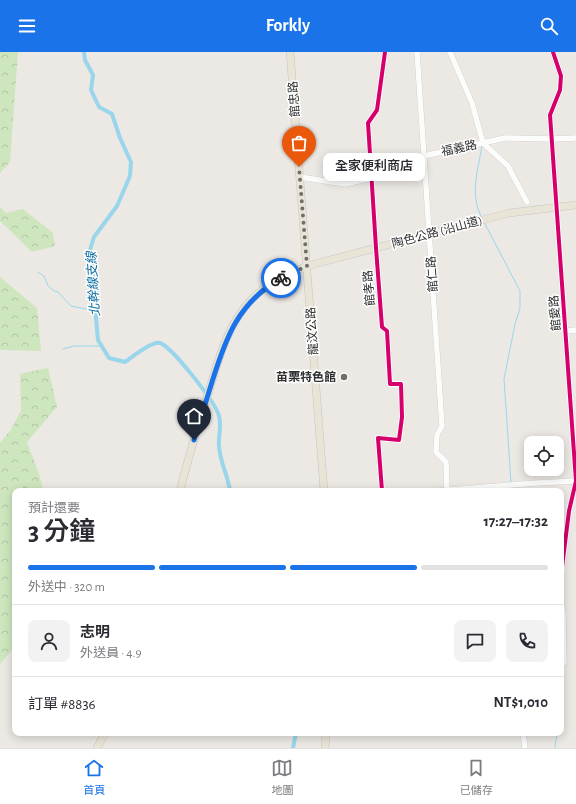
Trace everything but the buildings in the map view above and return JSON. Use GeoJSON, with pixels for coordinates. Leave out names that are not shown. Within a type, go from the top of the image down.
{"type":"FeatureCollection","features":[{"type":"Feature","properties":{"kind":"main road","name":"館忠路"},"geometry":{"type":"LineString","coordinates":[[290,52],[307,266]]}},
{"type":"Feature","properties":{"kind":"main road","name":"陶色公路 (沿山道)"},"geometry":{"type":"LineString","coordinates":[[181,488],[186,466],[222,350],[243,309],[266,287],[287,274],[307,266],[509,213],[576,205]]}},
{"type":"Feature","properties":{"kind":"main road","name":"龍汶公路"},"geometry":{"type":"LineString","coordinates":[[307,266],[324,488]]}},
{"type":"Feature","properties":{"kind":"main road"},"geometry":{"type":"LineString","coordinates":[[97,748],[103,736]]}},
{"type":"Feature","properties":{"kind":"main road"},"geometry":{"type":"LineString","coordinates":[[325,748],[326,736]]}},
{"type":"Feature","properties":{"kind":"street","name":"館孝路"},"geometry":{"type":"LineString","coordinates":[[382,488],[378,438],[399,440],[402,418],[401,384],[390,384],[387,331],[382,327],[368,123],[377,110],[385,52]]}},
{"type":"Feature","properties":{"kind":"street","name":"館仁路"},"geometry":{"type":"LineString","coordinates":[[417,52],[442,426],[437,436],[436,452],[446,462],[447,488]]}},
{"type":"Feature","properties":{"kind":"street"},"geometry":{"type":"LineString","coordinates":[[450,52],[472,103],[483,143],[508,166],[527,202]]}},
{"type":"Feature","properties":{"kind":"street","name":"館愛路"},"geometry":{"type":"LineString","coordinates":[[552,52],[561,76],[560,90],[550,116],[576,482],[569,511],[564,551]]}},
{"type":"Feature","properties":{"kind":"street","name":"福義路"},"geometry":{"type":"LineString","coordinates":[[300,177],[345,184],[372,178],[424,156],[505,138],[576,138]]}},
{"type":"Feature","properties":{"kind":"street"},"geometry":{"type":"LineString","coordinates":[[566,331],[576,330]]}},
{"type":"Feature","properties":{"kind":"street"},"geometry":{"type":"LineString","coordinates":[[480,488],[536,483],[576,482]]}},
{"type":"Feature","properties":{"kind":"street"},"geometry":{"type":"LineString","coordinates":[[523,736],[525,748]]}},
{"type":"Feature","properties":{"kind":"green space"},"geometry":{"type":"Polygon","coordinates":[[[0,52],[18,52],[10,162],[0,173],[0,52]]]}},
{"type":"Feature","properties":{"kind":"green space"},"geometry":{"type":"Polygon","coordinates":[[[0,207],[6,213],[23,209],[53,233],[55,246],[32,252],[0,221],[0,207]]]}},
{"type":"Feature","properties":{"kind":"green space"},"geometry":{"type":"Polygon","coordinates":[[[0,277],[37,308],[41,351],[0,350],[0,277]]]}},
{"type":"Feature","properties":{"kind":"green space"},"geometry":{"type":"Polygon","coordinates":[[[48,368],[57,407],[27,442],[40,477],[42,488],[12,488],[12,650],[0,664],[0,443],[10,431],[21,411],[20,374],[48,368]]]}},
{"type":"Feature","properties":{"kind":"waterway","name":"北幹線支線"},"geometry":{"type":"LineString","coordinates":[[84,52],[85,60],[93,75],[91,90],[99,107],[112,114],[120,138],[131,162],[130,176],[117,206],[94,237],[90,250],[97,287],[95,307],[98,340],[109,358],[125,362],[152,344],[160,343],[174,354],[183,364],[202,388],[219,416],[220,452],[229,488]]}},
{"type":"Feature","properties":{"kind":"waterway"},"geometry":{"type":"LineString","coordinates":[[482,146],[475,191],[478,209],[482,218]]}},
{"type":"Feature","properties":{"kind":"waterway"},"geometry":{"type":"LineString","coordinates":[[484,222],[520,291],[520,308],[515,324],[504,379],[511,482]]}},
{"type":"Feature","properties":{"kind":"waterway"},"geometry":{"type":"LineString","coordinates":[[38,272],[44,276],[48,286],[54,291],[58,292],[71,306],[96,311]]}},
{"type":"Feature","properties":{"kind":"waterway"},"geometry":{"type":"LineString","coordinates":[[63,349],[74,346],[102,346]]}},
{"type":"Feature","properties":{"kind":"waterway","name":"北幹線支線"},"geometry":{"type":"LineString","coordinates":[[293,748],[295,736]]}},
{"type":"Feature","properties":{"kind":"waterway"},"geometry":{"type":"LineString","coordinates":[[555,748],[557,736]]}},
{"type":"Feature","properties":{"kind":"cycle path"},"geometry":{"type":"LineString","coordinates":[[382,488],[378,438],[399,440],[402,417],[401,384],[390,384],[387,331],[382,327],[368,123],[377,110],[385,52]]}},
{"type":"Feature","properties":{"kind":"cycle path"},"geometry":{"type":"LineString","coordinates":[[553,52],[561,76],[560,90],[550,115],[576,481],[569,511],[564,551]]}},
{"type":"Feature","properties":{"kind":"way so far"},"geometry":{"type":"LineString","coordinates":[[281,278],[307,266],[299,167]]}},
{"type":"Feature","properties":{"kind":"place","name":"全家便利商店"},"geometry":{"type":"Point","coordinates":[299,167]}},
{"type":"Feature","properties":{"kind":"place","name":"苗栗特色館"},"geometry":{"type":"Point","coordinates":[344,377]}},
{"type":"Feature","properties":{"kind":"route"},"geometry":{"type":"LineString","coordinates":[[194,440],[222,350],[229,334],[243,309],[251,300],[266,287],[281,278]]}}]}
